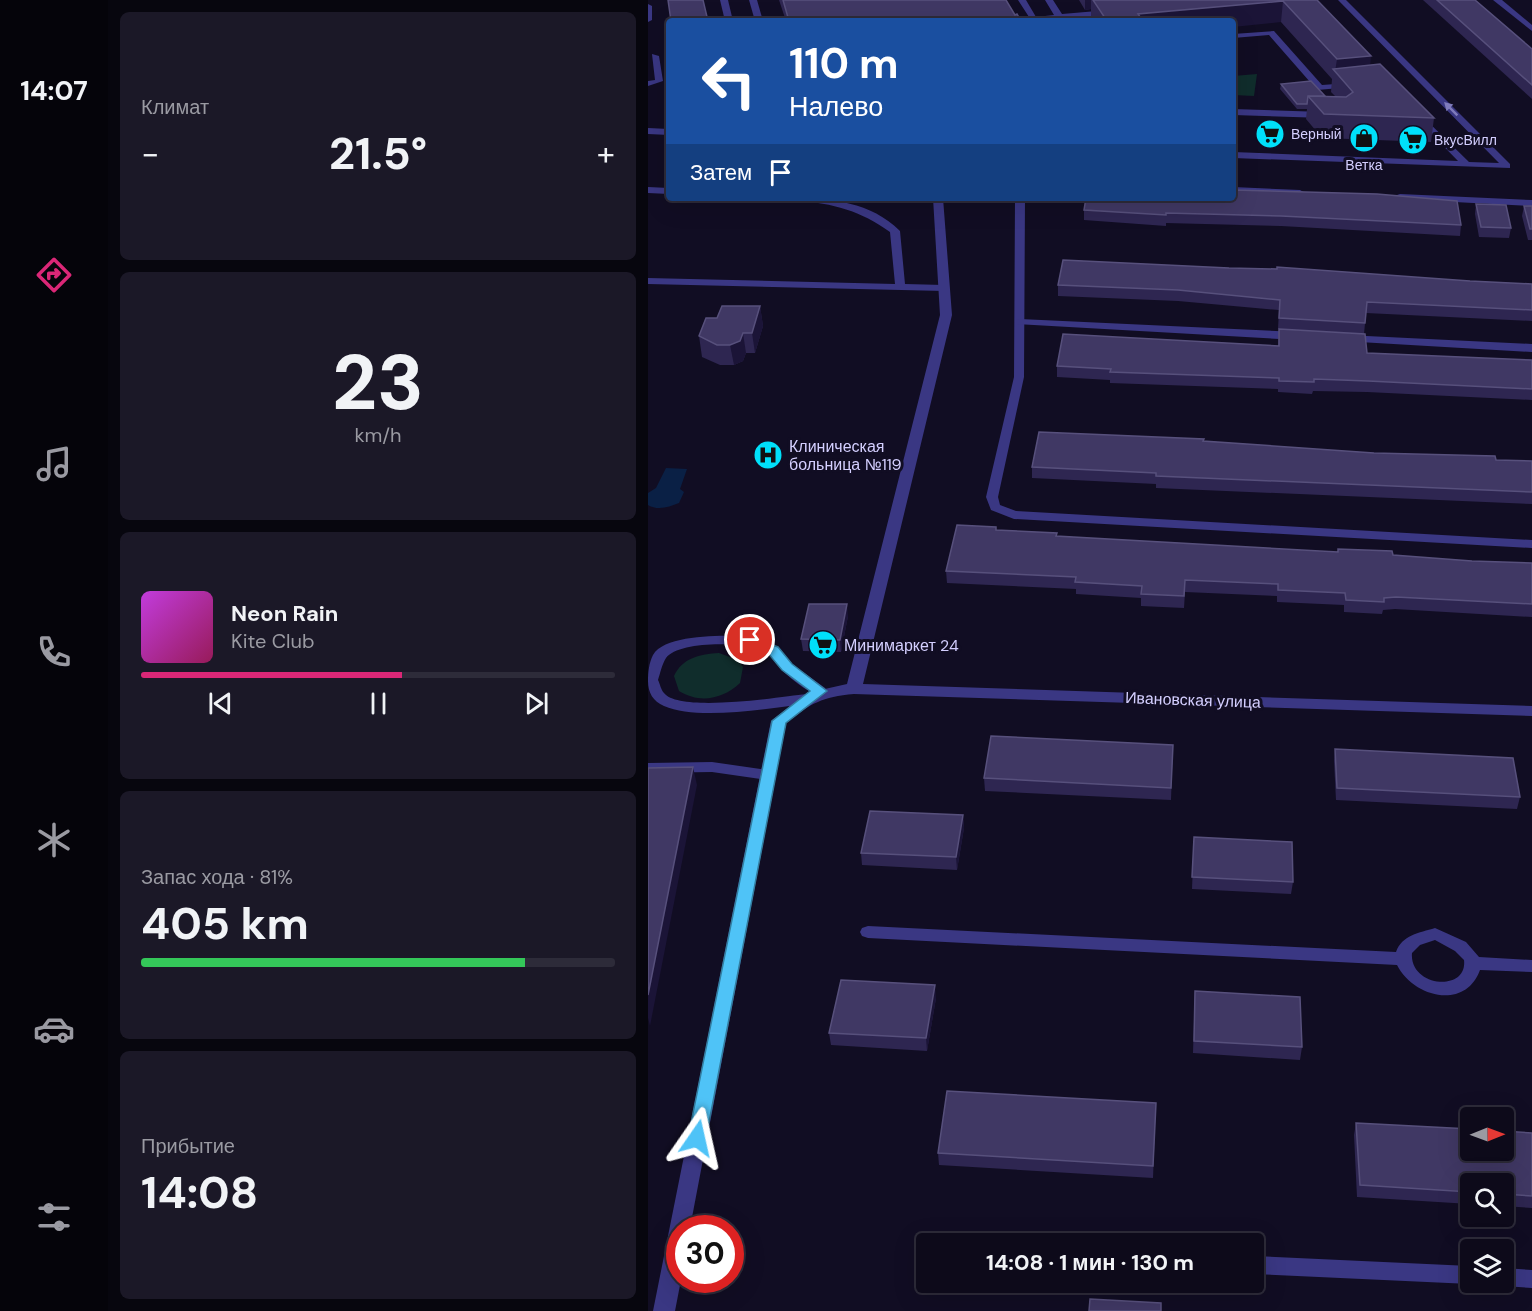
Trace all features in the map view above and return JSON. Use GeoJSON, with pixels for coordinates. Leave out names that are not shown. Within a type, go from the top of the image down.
{"type":"FeatureCollection","features":[{"type":"Feature","properties":{"kind":"street"},"geometry":{"type":"LineString","coordinates":[[648,130],[666,132]]}},
{"type":"Feature","properties":{"kind":"street"},"geometry":{"type":"LineString","coordinates":[[854,688],[943,334],[946,315],[938,201]]}},
{"type":"Feature","properties":{"kind":"street"},"geometry":{"type":"LineString","coordinates":[[1020,322],[1306,337]]}},
{"type":"Feature","properties":{"kind":"street"},"geometry":{"type":"LineString","coordinates":[[1330,338],[1532,348]]}},
{"type":"Feature","properties":{"kind":"street","name":"Ивановская улица"},"geometry":{"type":"LineString","coordinates":[[813,695],[854,688],[1532,711]]}},
{"type":"Feature","properties":{"kind":"street"},"geometry":{"type":"LineString","coordinates":[[683,1215],[779,721],[813,695]]}},
{"type":"Feature","properties":{"kind":"street"},"geometry":{"type":"LineString","coordinates":[[664,1311],[668,1293]]}},
{"type":"Feature","properties":{"kind":"lane"},"geometry":{"type":"LineString","coordinates":[[724,0],[728,18]]}},
{"type":"Feature","properties":{"kind":"lane"},"geometry":{"type":"LineString","coordinates":[[753,0],[758,18]]}},
{"type":"Feature","properties":{"kind":"lane"},"geometry":{"type":"LineString","coordinates":[[1022,0],[1034,18]]}},
{"type":"Feature","properties":{"kind":"lane"},"geometry":{"type":"LineString","coordinates":[[1049,0],[1059,18]]}},
{"type":"Feature","properties":{"kind":"lane"},"geometry":{"type":"LineString","coordinates":[[1236,155],[1507,166],[1342,0]]}},
{"type":"Feature","properties":{"kind":"lane"},"geometry":{"type":"LineString","coordinates":[[1497,0],[1532,29]]}},
{"type":"Feature","properties":{"kind":"lane"},"geometry":{"type":"LineString","coordinates":[[648,6],[648,20]]}},
{"type":"Feature","properties":{"kind":"lane"},"geometry":{"type":"LineString","coordinates":[[1067,18],[1117,11]]}},
{"type":"Feature","properties":{"kind":"lane"},"geometry":{"type":"LineString","coordinates":[[1236,36],[1271,33],[1328,97]]}},
{"type":"Feature","properties":{"kind":"lane"},"geometry":{"type":"LineString","coordinates":[[648,84],[659,81],[655,56]]}},
{"type":"Feature","properties":{"kind":"lane"},"geometry":{"type":"LineString","coordinates":[[1320,88],[1364,84]]}},
{"type":"Feature","properties":{"kind":"lane"},"geometry":{"type":"LineString","coordinates":[[1410,106],[1466,164]]}},
{"type":"Feature","properties":{"kind":"lane"},"geometry":{"type":"LineString","coordinates":[[1236,112],[1333,115]]}},
{"type":"Feature","properties":{"kind":"lane"},"geometry":{"type":"LineString","coordinates":[[1236,189],[1317,193]]}},
{"type":"Feature","properties":{"kind":"lane"},"geometry":{"type":"LineString","coordinates":[[648,190],[666,191]]}},
{"type":"Feature","properties":{"kind":"lane"},"geometry":{"type":"LineString","coordinates":[[1389,196],[1532,203]]}},
{"type":"Feature","properties":{"kind":"lane"},"geometry":{"type":"LineString","coordinates":[[836,201],[860,208],[895,231],[900,287]]}},
{"type":"Feature","properties":{"kind":"lane"},"geometry":{"type":"LineString","coordinates":[[1020,201],[1018,377],[992,496],[995,507],[1014,515],[1532,544]]}},
{"type":"Feature","properties":{"kind":"lane"},"geometry":{"type":"LineString","coordinates":[[648,281],[944,288]]}},
{"type":"Feature","properties":{"kind":"lane"},"geometry":{"type":"LineString","coordinates":[[750,640],[773,650],[813,695],[711,708],[671,703],[660,697],[651,680],[660,655],[675,646],[700,641],[750,640]]}},
{"type":"Feature","properties":{"kind":"lane"},"geometry":{"type":"LineString","coordinates":[[648,768],[712,767],[767,775]]}},
{"type":"Feature","properties":{"kind":"lane"},"geometry":{"type":"LineString","coordinates":[[868,932],[1401,959]]}},
{"type":"Feature","properties":{"kind":"lane"},"geometry":{"type":"LineString","coordinates":[[1435,934],[1452,939],[1466,949],[1473,963],[1469,977],[1457,987],[1439,990],[1414,979],[1407,973],[1401,959],[1406,946],[1417,937],[1435,934]]}},
{"type":"Feature","properties":{"kind":"lane"},"geometry":{"type":"LineString","coordinates":[[1473,963],[1532,966]]}},
{"type":"Feature","properties":{"kind":"lane"},"geometry":{"type":"LineString","coordinates":[[1264,1265],[1460,1275]]}},
{"type":"Feature","properties":{"kind":"lane"},"geometry":{"type":"LineString","coordinates":[[1514,1278],[1532,1279]]}},
{"type":"Feature","properties":{"kind":"green space"},"geometry":{"type":"Polygon","coordinates":[[[1257,74],[1254,96],[1236,95],[1236,76],[1257,74]]]}},
{"type":"Feature","properties":{"kind":"green space"},"geometry":{"type":"Polygon","coordinates":[[[719,653],[738,660],[743,667],[740,683],[726,693],[711,698],[695,697],[679,691],[674,676],[682,665],[692,658],[719,653]]]}},
{"type":"Feature","properties":{"kind":"water"},"geometry":{"type":"Polygon","coordinates":[[[666,468],[687,469],[680,489],[684,492],[679,503],[664,508],[652,507],[648,505],[648,493],[656,488],[666,468]]]}},
{"type":"Feature","properties":{"kind":"building"},"geometry":{"type":"Polygon","coordinates":[[[668,0],[703,0],[707,18],[671,18],[668,0]]]}},
{"type":"Feature","properties":{"kind":"building"},"geometry":{"type":"Polygon","coordinates":[[[783,0],[1006,0],[1019,18],[788,18],[783,0]]]}},
{"type":"Feature","properties":{"kind":"building"},"geometry":{"type":"Polygon","coordinates":[[[1093,0],[1317,0],[1371,56],[1337,59],[1283,1],[1138,14],[1141,18],[1105,18],[1093,0]]]}},
{"type":"Feature","properties":{"kind":"building"},"geometry":{"type":"Polygon","coordinates":[[[1437,0],[1475,0],[1532,49],[1532,85],[1437,0]]]}},
{"type":"Feature","properties":{"kind":"building"},"geometry":{"type":"Polygon","coordinates":[[[1380,64],[1434,118],[1324,114],[1308,96],[1346,97],[1353,92],[1333,69],[1380,64]]]}},
{"type":"Feature","properties":{"kind":"building"},"geometry":{"type":"Polygon","coordinates":[[[1311,81],[1325,96],[1308,96],[1307,104],[1297,104],[1281,84],[1311,81]]]}},
{"type":"Feature","properties":{"kind":"building"},"geometry":{"type":"Polygon","coordinates":[[[1236,190],[1377,194],[1457,201],[1461,225],[1281,216],[1166,213],[1166,215],[1084,210],[1086,201],[1236,201],[1236,190]]]}},
{"type":"Feature","properties":{"kind":"building"},"geometry":{"type":"Polygon","coordinates":[[[1476,204],[1506,205],[1511,228],[1481,227],[1476,204]]]}},
{"type":"Feature","properties":{"kind":"building"},"geometry":{"type":"Polygon","coordinates":[[[1524,206],[1532,206],[1532,229],[1530,229],[1524,206]]]}},
{"type":"Feature","properties":{"kind":"building"},"geometry":{"type":"Polygon","coordinates":[[[1063,260],[1229,268],[1277,269],[1277,267],[1532,284],[1532,310],[1367,302],[1365,323],[1279,318],[1280,300],[1178,290],[1058,285],[1063,260]]]}},
{"type":"Feature","properties":{"kind":"building"},"geometry":{"type":"Polygon","coordinates":[[[722,306],[760,306],[752,333],[743,333],[740,341],[730,345],[717,345],[699,336],[706,318],[717,318],[722,306]]]}},
{"type":"Feature","properties":{"kind":"building"},"geometry":{"type":"Polygon","coordinates":[[[1279,329],[1365,334],[1367,353],[1532,360],[1532,389],[1314,379],[1314,382],[1279,381],[1279,378],[1110,372],[1111,369],[1057,366],[1063,334],[1279,346],[1279,329]]]}},
{"type":"Feature","properties":{"kind":"building"},"geometry":{"type":"Polygon","coordinates":[[[1039,432],[1204,439],[1203,441],[1374,453],[1495,456],[1496,460],[1532,461],[1532,492],[1156,476],[1156,473],[1032,467],[1039,432]]]}},
{"type":"Feature","properties":{"kind":"building"},"geometry":{"type":"Polygon","coordinates":[[[957,525],[996,527],[996,530],[1057,533],[1056,536],[1338,552],[1338,549],[1392,551],[1393,555],[1532,563],[1532,604],[1396,597],[1384,598],[1384,602],[1346,600],[1345,593],[1278,590],[1278,584],[1185,580],[1184,596],[1141,594],[1142,586],[1075,582],[1076,577],[946,571],[957,525]]]}},
{"type":"Feature","properties":{"kind":"building"},"geometry":{"type":"Polygon","coordinates":[[[809,604],[847,604],[840,640],[801,639],[809,604]]]}},
{"type":"Feature","properties":{"kind":"building"},"geometry":{"type":"Polygon","coordinates":[[[991,736],[1173,745],[1171,788],[984,778],[991,736]]]}},
{"type":"Feature","properties":{"kind":"building"},"geometry":{"type":"Polygon","coordinates":[[[1335,749],[1513,758],[1520,797],[1337,788],[1335,749]]]}},
{"type":"Feature","properties":{"kind":"building"},"geometry":{"type":"Polygon","coordinates":[[[693,767],[648,995],[648,768],[693,767]]]}},
{"type":"Feature","properties":{"kind":"building"},"geometry":{"type":"Polygon","coordinates":[[[870,811],[963,815],[956,857],[861,853],[870,811]]]}},
{"type":"Feature","properties":{"kind":"building"},"geometry":{"type":"Polygon","coordinates":[[[1194,837],[1292,842],[1293,882],[1192,877],[1194,837]]]}},
{"type":"Feature","properties":{"kind":"building"},"geometry":{"type":"Polygon","coordinates":[[[841,980],[935,985],[926,1038],[829,1033],[841,980]]]}},
{"type":"Feature","properties":{"kind":"building"},"geometry":{"type":"Polygon","coordinates":[[[1195,991],[1300,997],[1302,1047],[1194,1041],[1195,991]]]}},
{"type":"Feature","properties":{"kind":"building"},"geometry":{"type":"Polygon","coordinates":[[[947,1091],[1156,1103],[1153,1166],[938,1153],[947,1091]]]}},
{"type":"Feature","properties":{"kind":"building"},"geometry":{"type":"Polygon","coordinates":[[[1356,1123],[1460,1128],[1460,1161],[1514,1161],[1514,1132],[1532,1133],[1532,1196],[1514,1195],[1514,1173],[1460,1173],[1460,1191],[1360,1185],[1356,1123]]]}},
{"type":"Feature","properties":{"kind":"building"},"geometry":{"type":"Polygon","coordinates":[[[1090,1299],[1161,1303],[1161,1311],[1089,1311],[1090,1299]]]}},
{"type":"Feature","properties":{"kind":"place","name":"Верный"},"geometry":{"type":"Point","coordinates":[1270,134]}},
{"type":"Feature","properties":{"kind":"place","name":"Ветка"},"geometry":{"type":"Point","coordinates":[1364,138]}},
{"type":"Feature","properties":{"kind":"place","name":"ВкусВилл"},"geometry":{"type":"Point","coordinates":[1413,140]}},
{"type":"Feature","properties":{"kind":"place","name":"Клиническая больница №119"},"geometry":{"type":"Point","coordinates":[768,455]}},
{"type":"Feature","properties":{"kind":"place","name":"Минимаркет 24"},"geometry":{"type":"Point","coordinates":[823,645]}},
{"type":"Feature","properties":{"kind":"route"},"geometry":{"type":"LineString","coordinates":[[697,1138],[779,721],[806,699],[820,691],[787,667],[773,650],[750,640]]}}]}
